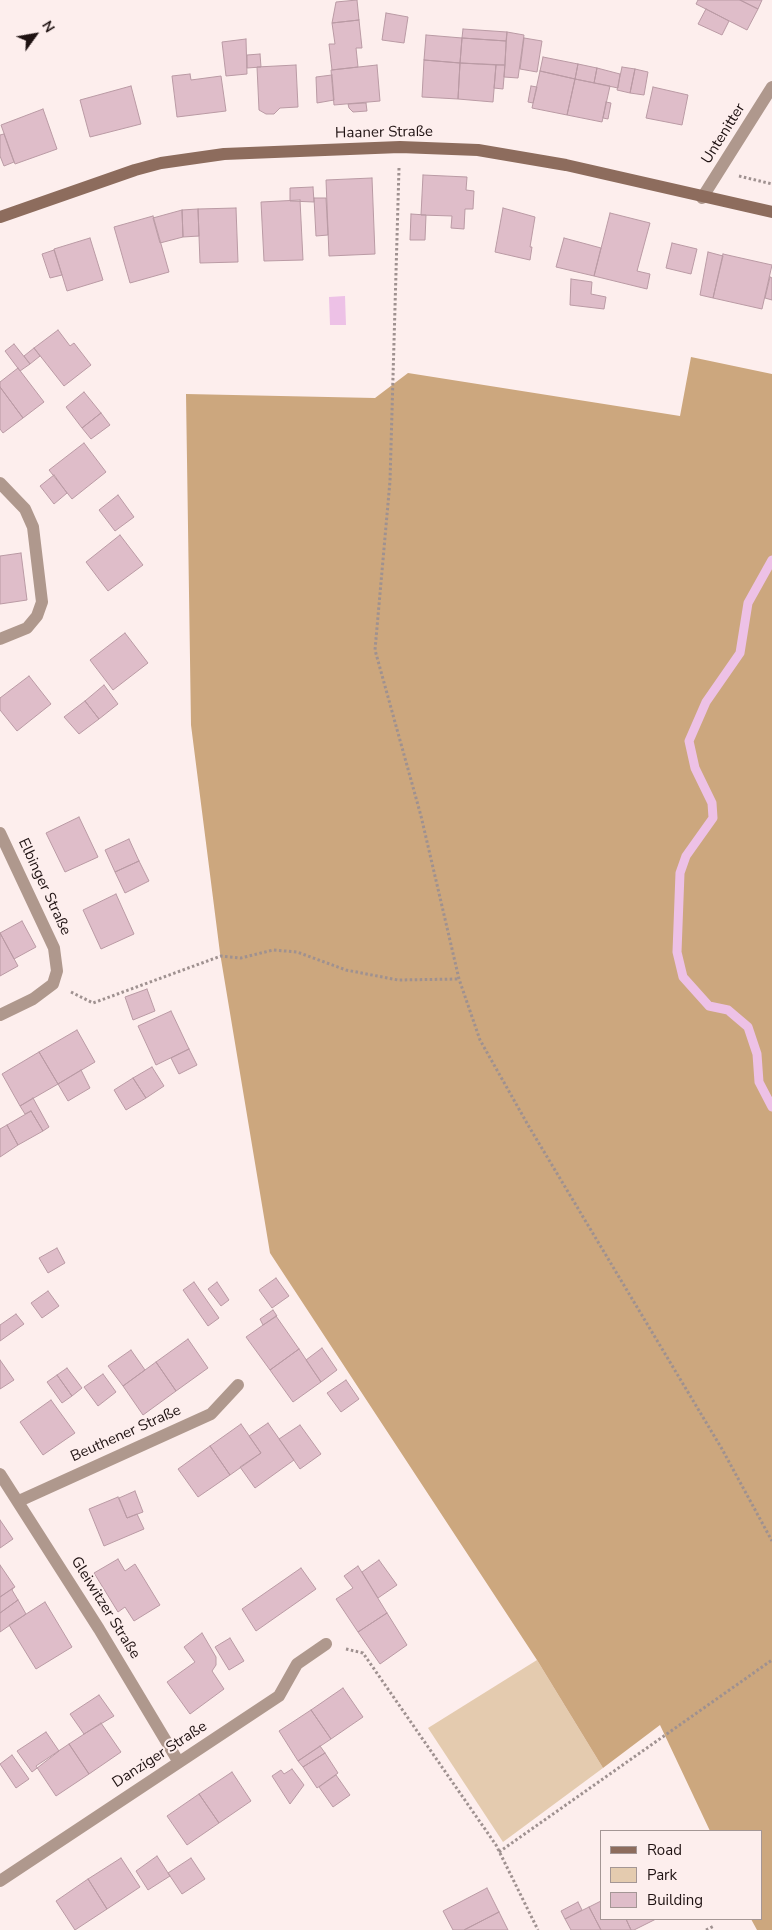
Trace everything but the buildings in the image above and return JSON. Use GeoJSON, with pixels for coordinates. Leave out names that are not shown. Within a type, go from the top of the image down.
{"type":"FeatureCollection","features":[{"type":"Feature","properties":{"kind":"main road","name":"Haaner Straße"},"geometry":{"type":"LineString","coordinates":[[0,217],[134,170],[161,163],[224,154],[400,147],[478,150],[547,162],[702,198],[772,212]]}},
{"type":"Feature","properties":{"kind":"street","name":"Untenitter"},"geometry":{"type":"LineString","coordinates":[[702,198],[772,87]]}},
{"type":"Feature","properties":{"kind":"street"},"geometry":{"type":"LineString","coordinates":[[0,484],[25,509],[33,527],[42,602],[37,616],[26,628],[0,639]]}},
{"type":"Feature","properties":{"kind":"street","name":"Elbinger Straße"},"geometry":{"type":"LineString","coordinates":[[0,832],[54,948],[57,971],[53,984]]}},
{"type":"Feature","properties":{"kind":"street"},"geometry":{"type":"LineString","coordinates":[[0,1015],[32,999],[53,984]]}},
{"type":"Feature","properties":{"kind":"street","name":"Beuthener Straße"},"geometry":{"type":"LineString","coordinates":[[20,1502],[211,1414],[238,1385]]}},
{"type":"Feature","properties":{"kind":"street","name":"Gleiwitzer Straße"},"geometry":{"type":"LineString","coordinates":[[0,1474],[20,1502],[178,1761]]}},
{"type":"Feature","properties":{"kind":"street","name":"Danziger Straße"},"geometry":{"type":"LineString","coordinates":[[0,1881],[178,1761],[279,1696],[297,1664],[326,1644]]}},
{"type":"Feature","properties":{"kind":"path"},"geometry":{"type":"LineString","coordinates":[[400,147],[390,480],[375,650],[421,816],[459,979],[480,1040],[528,1125],[722,1448],[772,1541]]}},
{"type":"Feature","properties":{"kind":"path"},"geometry":{"type":"LineString","coordinates":[[719,172],[772,184]]}},
{"type":"Feature","properties":{"kind":"path"},"geometry":{"type":"LineString","coordinates":[[53,984],[93,1003],[221,956],[241,958],[273,950],[297,952],[346,970],[398,980],[459,979]]}},
{"type":"Feature","properties":{"kind":"path"},"geometry":{"type":"LineString","coordinates":[[326,1644],[363,1653],[499,1852],[538,1930]]}},
{"type":"Feature","properties":{"kind":"path"},"geometry":{"type":"LineString","coordinates":[[499,1852],[772,1660]]}},
{"type":"Feature","properties":{"kind":"path"},"geometry":{"type":"LineString","coordinates":[[706,1930],[714,1926]]}},
{"type":"Feature","properties":{"kind":"green space"},"geometry":{"type":"Polygon","coordinates":[[[537,1660],[603,1768],[503,1842],[428,1728],[537,1660]]]}},
{"type":"Feature","properties":{"kind":"shaded area"},"geometry":{"type":"Polygon","coordinates":[[[345,296],[346,325],[330,325],[329,297],[345,296]]]}},
{"type":"Feature","properties":{"kind":"shaded area"},"geometry":{"type":"Polygon","coordinates":[[[691,357],[772,374],[772,1930],[757,1930],[752,1920],[762,1920],[762,1830],[710,1830],[660,1725],[603,1768],[537,1660],[270,1253],[220,953],[191,725],[186,394],[375,398],[408,373],[680,416],[691,357]]]}},
{"type":"Feature","properties":{"kind":"waterway"},"geometry":{"type":"LineString","coordinates":[[772,560],[748,603],[740,653],[706,702],[689,741],[695,768],[712,803],[713,818],[686,856],[680,873],[677,952],[683,977],[709,1006],[728,1010],[748,1027],[757,1054],[759,1082],[772,1107]]}}]}
